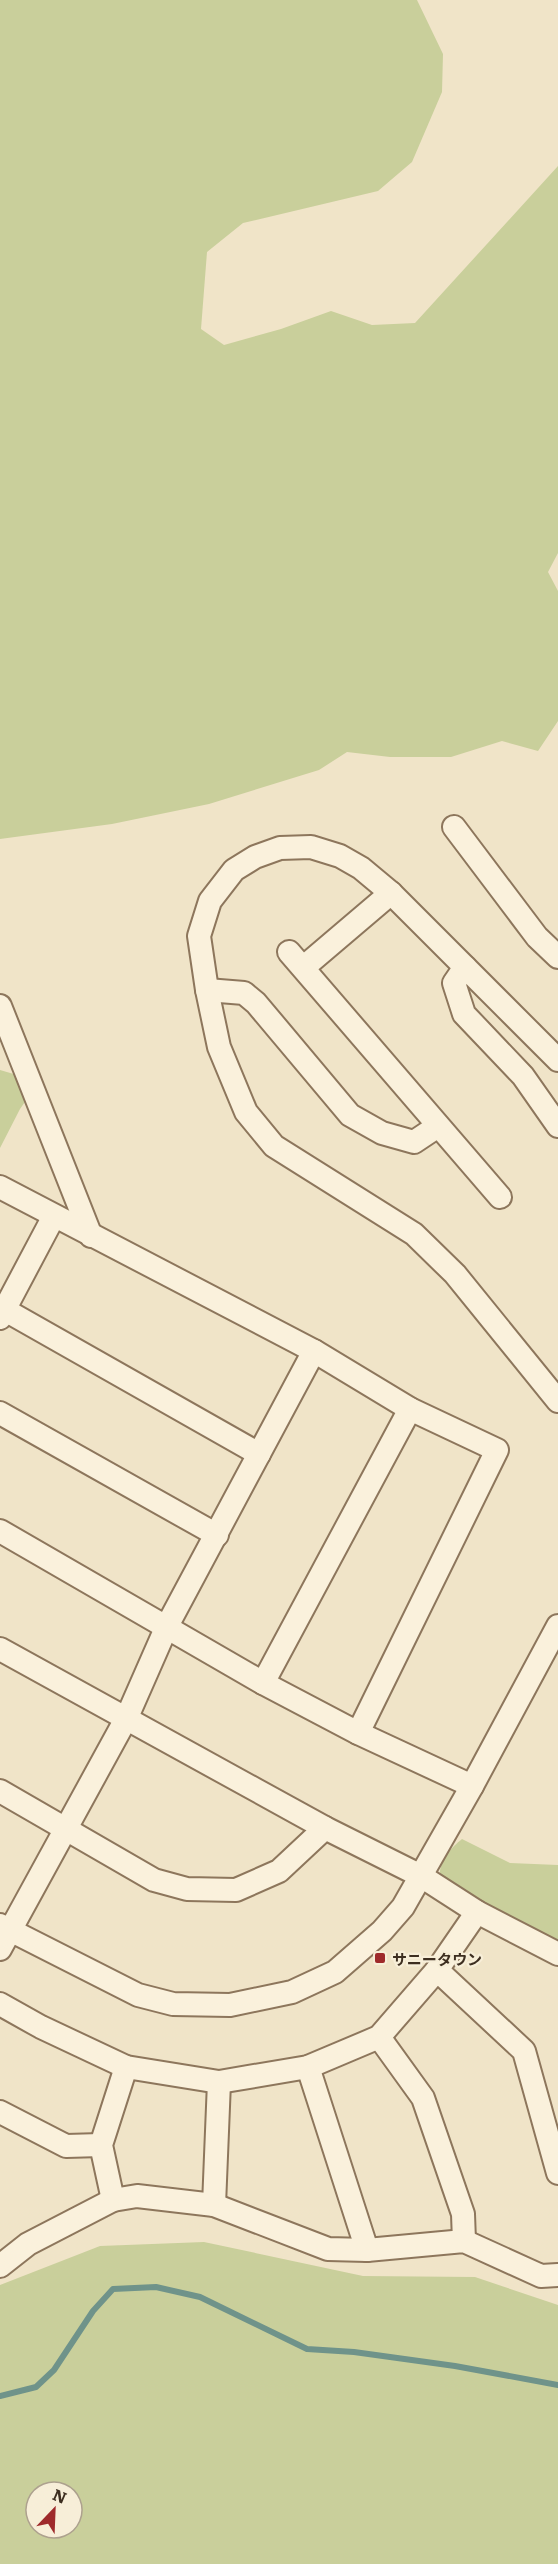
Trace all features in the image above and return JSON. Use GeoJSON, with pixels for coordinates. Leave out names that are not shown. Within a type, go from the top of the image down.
{"type":"FeatureCollection","features":[{"type":"Feature","properties":{"kind":"street"},"geometry":{"type":"LineString","coordinates":[[454,827],[537,937],[558,957]]}},
{"type":"Feature","properties":{"kind":"street"},"geometry":{"type":"LineString","coordinates":[[558,1060],[391,893],[361,868],[340,856],[311,847],[280,848],[255,857],[234,870],[210,901],[199,936],[207,990],[219,1047],[246,1112],[274,1146],[414,1234],[455,1274],[558,1401]]}},
{"type":"Feature","properties":{"kind":"street"},"geometry":{"type":"LineString","coordinates":[[391,893],[296,959],[500,1197]]}},
{"type":"Feature","properties":{"kind":"street"},"geometry":{"type":"LineString","coordinates":[[465,967],[454,983],[464,1014],[523,1076],[558,1126]]}},
{"type":"Feature","properties":{"kind":"street"},"geometry":{"type":"LineString","coordinates":[[207,990],[244,993],[256,1003],[350,1114],[382,1133],[414,1142],[438,1126]]}},
{"type":"Feature","properties":{"kind":"street"},"geometry":{"type":"LineString","coordinates":[[0,1006],[91,1236]]}},
{"type":"Feature","properties":{"kind":"street"},"geometry":{"type":"LineString","coordinates":[[0,1055],[26,1069]]}},
{"type":"Feature","properties":{"kind":"street"},"geometry":{"type":"LineString","coordinates":[[0,1187],[314,1351],[410,1409],[497,1450],[358,1733]]}},
{"type":"Feature","properties":{"kind":"street"},"geometry":{"type":"LineString","coordinates":[[54,1216],[2,1314],[260,1454]]}},
{"type":"Feature","properties":{"kind":"street"},"geometry":{"type":"LineString","coordinates":[[314,1351],[167,1626],[127,1717],[66,1828],[3,1934],[138,1995],[173,2004],[230,2005],[292,1992],[335,1972],[382,1930],[403,1907],[472,1786],[558,1626]]}},
{"type":"Feature","properties":{"kind":"street"},"geometry":{"type":"LineString","coordinates":[[263,1683],[410,1409]]}},
{"type":"Feature","properties":{"kind":"street"},"geometry":{"type":"LineString","coordinates":[[0,1413],[217,1536]]}},
{"type":"Feature","properties":{"kind":"street"},"geometry":{"type":"LineString","coordinates":[[0,1531],[263,1683],[358,1733],[472,1786]]}},
{"type":"Feature","properties":{"kind":"street"},"geometry":{"type":"LineString","coordinates":[[0,1648],[325,1828],[421,1876],[477,1912],[558,1954]]}},
{"type":"Feature","properties":{"kind":"street"},"geometry":{"type":"LineString","coordinates":[[0,1791],[154,1880],[188,1889],[236,1890],[279,1871],[325,1828]]}},
{"type":"Feature","properties":{"kind":"street"},"geometry":{"type":"LineString","coordinates":[[0,2004],[41,2027],[126,2067],[219,2082],[308,2067],[379,2037],[437,1970],[477,1912]]}},
{"type":"Feature","properties":{"kind":"street"},"geometry":{"type":"LineString","coordinates":[[437,1970],[524,2050],[558,2173]]}},
{"type":"Feature","properties":{"kind":"street"},"geometry":{"type":"LineString","coordinates":[[379,2037],[423,2098],[463,2214],[464,2241]]}},
{"type":"Feature","properties":{"kind":"street"},"geometry":{"type":"LineString","coordinates":[[113,2200],[101,2145],[126,2067]]}},
{"type":"Feature","properties":{"kind":"street"},"geometry":{"type":"LineString","coordinates":[[308,2067],[367,2250]]}},
{"type":"Feature","properties":{"kind":"street"},"geometry":{"type":"LineString","coordinates":[[214,2205],[219,2082]]}},
{"type":"Feature","properties":{"kind":"street"},"geometry":{"type":"LineString","coordinates":[[0,2112],[66,2146],[101,2145]]}},
{"type":"Feature","properties":{"kind":"street"},"geometry":{"type":"LineString","coordinates":[[0,2266],[28,2244],[113,2200],[137,2196],[214,2205],[328,2249],[367,2250],[464,2241],[541,2276],[558,2275]]}},
{"type":"Feature","properties":{"kind":"green space"},"geometry":{"type":"Polygon","coordinates":[[[0,0],[417,0],[443,54],[442,92],[412,162],[378,191],[243,223],[207,252],[201,329],[224,345],[281,329],[331,311],[372,325],[415,323],[558,166],[558,553],[548,572],[558,591],[558,721],[538,751],[502,741],[451,757],[390,757],[347,752],[319,770],[209,804],[112,824],[0,839],[0,0]]]}},
{"type":"Feature","properties":{"kind":"green space"},"geometry":{"type":"Polygon","coordinates":[[[0,1070],[17,1075],[29,1096],[0,1148],[0,1070]]]}},
{"type":"Feature","properties":{"kind":"green space"},"geometry":{"type":"Polygon","coordinates":[[[462,1839],[510,1863],[558,1865],[558,1943],[467,1895],[440,1876],[441,1865],[450,1850],[462,1839]]]}},
{"type":"Feature","properties":{"kind":"green space"},"geometry":{"type":"Polygon","coordinates":[[[204,2242],[363,2276],[475,2277],[558,2305],[558,2564],[0,2564],[0,2285],[100,2246],[204,2242]]]}},
{"type":"Feature","properties":{"kind":"waterway"},"geometry":{"type":"LineString","coordinates":[[0,2396],[36,2387],[54,2370],[93,2311],[113,2289],[156,2287],[200,2297],[307,2349],[354,2352],[455,2366],[558,2385]]}},
{"type":"Feature","properties":{"kind":"place","name":"サニータウン"},"geometry":{"type":"Point","coordinates":[380,1958]}}]}
